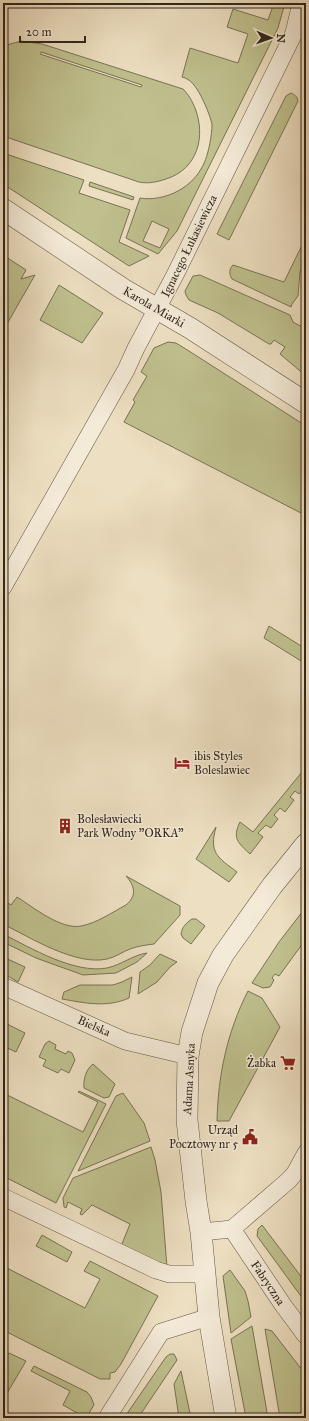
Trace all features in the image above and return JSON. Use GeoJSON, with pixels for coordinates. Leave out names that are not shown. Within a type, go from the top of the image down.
{"type":"FeatureCollection","features":[{"type":"Feature","properties":{"kind":"street","name":"Ignacego Łukasiewicza"},"geometry":{"type":"LineString","coordinates":[[3,587],[126,370],[136,348],[158,309],[294,33],[301,3]]}},
{"type":"Feature","properties":{"kind":"street","name":"Karola Miarki"},"geometry":{"type":"LineString","coordinates":[[3,209],[123,289],[158,309],[306,403]]}},
{"type":"Feature","properties":{"kind":"street","name":"Adama Asnyka"},"geometry":{"type":"LineString","coordinates":[[226,1418],[209,1317],[202,1232],[196,1201],[187,1120],[188,1056],[192,1032],[208,983],[223,955],[272,886],[306,844]]}},
{"type":"Feature","properties":{"kind":"street","name":"Bielska"},"geometry":{"type":"LineString","coordinates":[[5,990],[125,1041],[188,1056]]}},
{"type":"Feature","properties":{"kind":"street"},"geometry":{"type":"LineString","coordinates":[[202,1232],[232,1229],[289,1180],[295,1173],[306,1153]]}},
{"type":"Feature","properties":{"kind":"street"},"geometry":{"type":"LineString","coordinates":[[3,1198],[156,1270],[169,1274],[205,1274]]}},
{"type":"Feature","properties":{"kind":"street","name":"Fabryczna"},"geometry":{"type":"LineString","coordinates":[[232,1229],[283,1305],[306,1336]]}},
{"type":"Feature","properties":{"kind":"street"},"geometry":{"type":"LineString","coordinates":[[107,1418],[161,1332],[209,1317]]}},
{"type":"Feature","properties":{"kind":"green space"},"geometry":{"type":"Polygon","coordinates":[[[274,3],[285,3],[278,28],[177,231],[158,254],[126,238],[140,198],[149,199],[167,196],[183,188],[196,176],[203,166],[207,156],[212,124],[201,96],[191,82],[182,77],[190,48],[238,63],[248,34],[227,27],[233,9],[268,20],[274,3]],[[152,221],[143,241],[160,248],[169,229],[152,221]]]}},
{"type":"Feature","properties":{"kind":"green space"},"geometry":{"type":"Polygon","coordinates":[[[21,41],[42,44],[183,89],[195,108],[200,130],[197,150],[192,160],[186,168],[177,174],[159,181],[142,183],[3,136],[3,46],[21,41]],[[41,52],[40,54],[141,87],[142,85],[41,52]]]}},
{"type":"Feature","properties":{"kind":"green space"},"geometry":{"type":"Polygon","coordinates":[[[291,93],[296,96],[298,101],[229,240],[217,234],[286,96],[291,93]]]}},
{"type":"Feature","properties":{"kind":"green space"},"geometry":{"type":"Polygon","coordinates":[[[3,153],[84,180],[79,193],[130,210],[119,242],[149,256],[129,266],[3,184],[3,153]]]}},
{"type":"Feature","properties":{"kind":"green space"},"geometry":{"type":"Polygon","coordinates":[[[90,182],[134,197],[133,200],[89,186],[90,182]]]}},
{"type":"Feature","properties":{"kind":"green space"},"geometry":{"type":"Polygon","coordinates":[[[306,237],[306,256],[300,272],[298,296],[291,307],[232,279],[230,272],[233,265],[284,282],[306,237]]]}},
{"type":"Feature","properties":{"kind":"green space"},"geometry":{"type":"Polygon","coordinates":[[[3,255],[26,270],[21,279],[35,275],[3,331],[3,255]]]}},
{"type":"Feature","properties":{"kind":"green space"},"geometry":{"type":"Polygon","coordinates":[[[200,275],[290,315],[293,322],[302,327],[306,327],[306,376],[280,354],[285,347],[274,340],[271,344],[269,344],[218,313],[189,300],[185,291],[193,276],[200,275]]]}},
{"type":"Feature","properties":{"kind":"green space"},"geometry":{"type":"Polygon","coordinates":[[[59,285],[103,313],[82,343],[40,320],[59,285]]]}},
{"type":"Feature","properties":{"kind":"green space"},"geometry":{"type":"Polygon","coordinates":[[[168,342],[176,343],[306,426],[306,500],[301,513],[124,422],[135,402],[133,400],[147,376],[141,372],[154,348],[168,342]]]}},
{"type":"Feature","properties":{"kind":"green space"},"geometry":{"type":"Polygon","coordinates":[[[269,626],[306,649],[306,664],[264,638],[269,626]]]}},
{"type":"Feature","properties":{"kind":"green space"},"geometry":{"type":"Polygon","coordinates":[[[306,767],[306,786],[299,794],[295,791],[290,797],[294,800],[285,812],[280,808],[274,815],[278,819],[271,828],[266,825],[258,833],[263,837],[250,854],[242,847],[236,836],[240,822],[253,832],[306,767]]]}},
{"type":"Feature","properties":{"kind":"green space"},"geometry":{"type":"Polygon","coordinates":[[[216,827],[214,849],[216,854],[237,872],[229,882],[196,859],[216,827]]]}},
{"type":"Feature","properties":{"kind":"green space"},"geometry":{"type":"Polygon","coordinates":[[[126,876],[180,906],[180,915],[154,944],[133,948],[107,959],[95,960],[68,955],[40,943],[3,924],[3,900],[11,905],[17,897],[39,912],[65,925],[81,926],[93,923],[130,902],[134,891],[126,876]]]}},
{"type":"Feature","properties":{"kind":"green space"},"geometry":{"type":"Polygon","coordinates":[[[306,907],[306,939],[279,976],[275,974],[272,978],[274,980],[270,987],[263,988],[252,983],[279,942],[306,907]]]}},
{"type":"Feature","properties":{"kind":"green space"},"geometry":{"type":"Polygon","coordinates":[[[192,919],[196,919],[205,926],[191,944],[183,938],[181,934],[182,929],[192,919]]]}},
{"type":"Feature","properties":{"kind":"green space"},"geometry":{"type":"Polygon","coordinates":[[[3,934],[67,964],[94,969],[107,968],[117,965],[147,953],[137,962],[116,973],[83,975],[36,958],[3,942],[3,934]]]}},
{"type":"Feature","properties":{"kind":"green space"},"geometry":{"type":"Polygon","coordinates":[[[160,954],[177,962],[170,967],[157,982],[138,994],[140,972],[150,965],[160,954]]]}},
{"type":"Feature","properties":{"kind":"green space"},"geometry":{"type":"Polygon","coordinates":[[[3,957],[25,967],[18,982],[3,973],[3,957]]]}},
{"type":"Feature","properties":{"kind":"green space"},"geometry":{"type":"Polygon","coordinates":[[[132,977],[129,998],[121,1001],[96,1004],[62,999],[64,992],[80,985],[113,985],[132,977]]]}},
{"type":"Feature","properties":{"kind":"green space"},"geometry":{"type":"Polygon","coordinates":[[[248,991],[262,998],[280,1027],[229,1121],[217,1121],[219,1087],[225,1054],[234,1022],[248,991]]]}},
{"type":"Feature","properties":{"kind":"green space"},"geometry":{"type":"Polygon","coordinates":[[[3,1022],[25,1033],[16,1052],[3,1046],[3,1022]]]}},
{"type":"Feature","properties":{"kind":"green space"},"geometry":{"type":"Polygon","coordinates":[[[49,1041],[56,1045],[55,1049],[66,1054],[68,1051],[72,1053],[75,1060],[69,1073],[61,1069],[58,1073],[43,1066],[46,1060],[39,1057],[45,1044],[49,1041]]]}},
{"type":"Feature","properties":{"kind":"green space"},"geometry":{"type":"Polygon","coordinates":[[[93,1064],[115,1084],[109,1097],[104,1098],[84,1088],[84,1082],[88,1069],[93,1064]]]}},
{"type":"Feature","properties":{"kind":"green space"},"geometry":{"type":"Polygon","coordinates":[[[79,1091],[106,1104],[56,1203],[3,1176],[3,1093],[83,1132],[98,1102],[78,1092],[79,1091]]]}},
{"type":"Feature","properties":{"kind":"green space"},"geometry":{"type":"Polygon","coordinates":[[[123,1093],[144,1123],[150,1141],[78,1171],[116,1096],[123,1093]]]}},
{"type":"Feature","properties":{"kind":"green space"},"geometry":{"type":"Polygon","coordinates":[[[151,1147],[161,1192],[167,1267],[120,1249],[130,1224],[92,1205],[82,1215],[80,1214],[82,1209],[68,1202],[66,1208],[64,1207],[63,1198],[73,1178],[151,1147]]]}},
{"type":"Feature","properties":{"kind":"green space"},"geometry":{"type":"Polygon","coordinates":[[[262,1225],[306,1283],[306,1303],[257,1236],[258,1229],[262,1225]]]}},
{"type":"Feature","properties":{"kind":"green space"},"geometry":{"type":"Polygon","coordinates":[[[42,1235],[72,1252],[67,1262],[36,1246],[42,1235]]]}},
{"type":"Feature","properties":{"kind":"green space"},"geometry":{"type":"Polygon","coordinates":[[[90,1261],[158,1296],[121,1364],[115,1372],[110,1373],[110,1379],[100,1379],[3,1330],[3,1266],[85,1308],[100,1279],[84,1271],[90,1261]]]}},
{"type":"Feature","properties":{"kind":"green space"},"geometry":{"type":"Polygon","coordinates":[[[230,1270],[245,1291],[251,1317],[231,1333],[223,1276],[230,1270]]]}},
{"type":"Feature","properties":{"kind":"green space"},"geometry":{"type":"Polygon","coordinates":[[[252,1326],[268,1418],[246,1418],[231,1339],[252,1326]]]}},
{"type":"Feature","properties":{"kind":"green space"},"geometry":{"type":"Polygon","coordinates":[[[265,1329],[272,1331],[306,1375],[306,1403],[298,1418],[280,1418],[265,1329]]]}},
{"type":"Feature","properties":{"kind":"green space"},"geometry":{"type":"Polygon","coordinates":[[[9,1353],[26,1361],[3,1400],[3,1363],[9,1353]]]}},
{"type":"Feature","properties":{"kind":"green space"},"geometry":{"type":"Polygon","coordinates":[[[170,1354],[174,1354],[177,1360],[138,1418],[124,1418],[166,1357],[170,1354]]]}},
{"type":"Feature","properties":{"kind":"green space"},"geometry":{"type":"Polygon","coordinates":[[[34,1366],[87,1392],[94,1405],[86,1418],[63,1405],[70,1391],[31,1371],[34,1366]]]}},
{"type":"Feature","properties":{"kind":"green space"},"geometry":{"type":"Polygon","coordinates":[[[181,1371],[191,1418],[179,1418],[174,1384],[181,1371]]]}},
{"type":"Feature","properties":{"kind":"place","name":"ibis Styles Boleslawiec"},"geometry":{"type":"Point","coordinates":[182,763]}},
{"type":"Feature","properties":{"kind":"place","name":"Bolesławiecki Park Wodny \"ORKA\""},"geometry":{"type":"Point","coordinates":[65,826]}},
{"type":"Feature","properties":{"kind":"place","name":"Żabka"},"geometry":{"type":"Point","coordinates":[288,1063]}},
{"type":"Feature","properties":{"kind":"place","name":"Urząd Pocztowy nr 5"},"geometry":{"type":"Point","coordinates":[250,1137]}}]}
